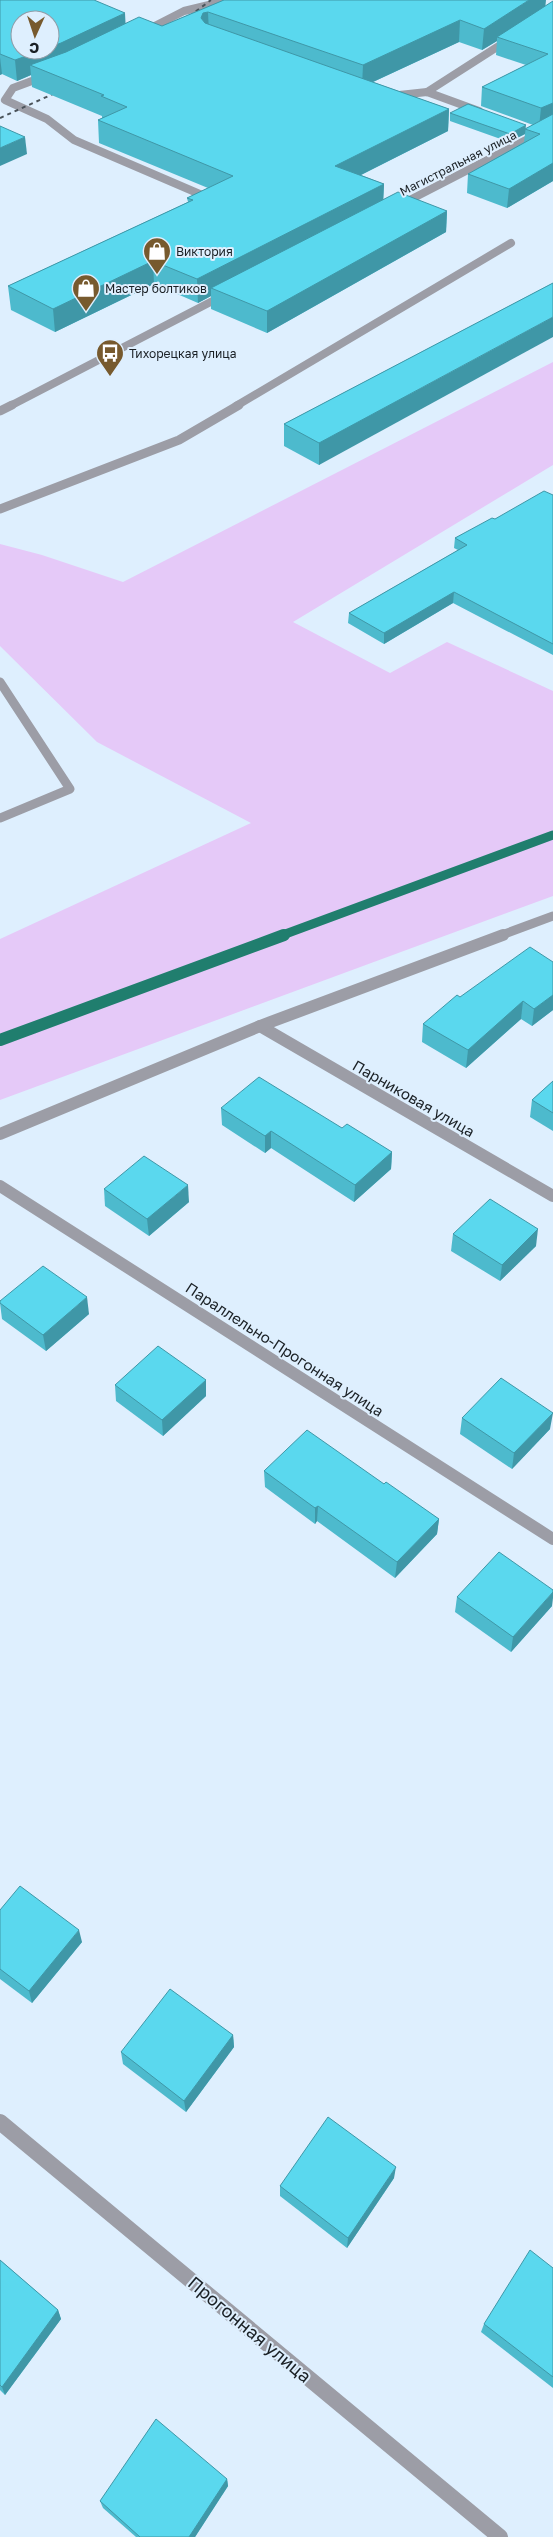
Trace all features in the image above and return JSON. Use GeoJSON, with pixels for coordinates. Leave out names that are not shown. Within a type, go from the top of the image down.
{"type":"FeatureCollection","features":[{"type":"Feature","properties":{"kind":"street"},"geometry":{"type":"LineString","coordinates":[[135,36],[184,11],[229,0]]}},
{"type":"Feature","properties":{"kind":"street"},"geometry":{"type":"LineString","coordinates":[[427,92],[519,33]]}},
{"type":"Feature","properties":{"kind":"street"},"geometry":{"type":"LineString","coordinates":[[56,72],[13,88],[5,100],[47,119],[74,140],[202,195]]}},
{"type":"Feature","properties":{"kind":"street"},"geometry":{"type":"LineString","coordinates":[[382,96],[427,92],[488,114]]}},
{"type":"Feature","properties":{"kind":"street","name":"Магистральная улица"},"geometry":{"type":"LineString","coordinates":[[392,209],[553,126]]}},
{"type":"Feature","properties":{"kind":"street"},"geometry":{"type":"LineString","coordinates":[[532,130],[540,133]]}},
{"type":"Feature","properties":{"kind":"street"},"geometry":{"type":"LineString","coordinates":[[0,509],[179,440],[512,243]]}},
{"type":"Feature","properties":{"kind":"street"},"geometry":{"type":"LineString","coordinates":[[0,411],[235,290]]}},
{"type":"Feature","properties":{"kind":"street"},"geometry":{"type":"LineString","coordinates":[[0,682],[70,789],[0,818]]}},
{"type":"Feature","properties":{"kind":"street"},"geometry":{"type":"LineString","coordinates":[[0,1134],[260,1026],[553,916]]}},
{"type":"Feature","properties":{"kind":"street","name":"Парниковая улица"},"geometry":{"type":"LineString","coordinates":[[260,1026],[553,1196]]}},
{"type":"Feature","properties":{"kind":"street","name":"Параллельно-Прогонная улица"},"geometry":{"type":"LineString","coordinates":[[0,1186],[553,1540]]}},
{"type":"Feature","properties":{"kind":"street","name":"Прогонная улица"},"geometry":{"type":"LineString","coordinates":[[0,2122],[500,2537]]}},
{"type":"Feature","properties":{"kind":"shaded area"},"geometry":{"type":"Polygon","coordinates":[[[553,362],[553,465],[293,622],[390,673],[447,642],[553,691],[553,896],[0,1100],[0,939],[251,823],[97,742],[0,646],[0,544],[42,555],[123,582],[553,362]]]}},
{"type":"Feature","properties":{"kind":"building"},"geometry":{"type":"Polygon","coordinates":[[[0,0],[94,0],[125,13],[60,43],[60,10],[10,10],[10,58],[0,54],[0,0]]]}},
{"type":"Feature","properties":{"kind":"building"},"geometry":{"type":"Polygon","coordinates":[[[224,0],[529,0],[484,29],[460,20],[363,65],[208,12],[203,13],[201,18],[205,23],[449,109],[335,166],[384,184],[197,279],[153,261],[53,309],[8,286],[193,200],[187,198],[233,176],[98,120],[127,107],[101,96],[104,95],[30,65],[44,60],[60,60],[60,54],[139,17],[162,26],[224,0]]]}},
{"type":"Feature","properties":{"kind":"building"},"geometry":{"type":"Polygon","coordinates":[[[553,1],[553,103],[541,108],[482,87],[548,54],[497,37],[553,1]]]}},
{"type":"Feature","properties":{"kind":"building"},"geometry":{"type":"Polygon","coordinates":[[[468,104],[526,125],[510,134],[450,113],[468,104]]]}},
{"type":"Feature","properties":{"kind":"building"},"geometry":{"type":"Polygon","coordinates":[[[553,114],[553,163],[509,189],[468,174],[540,134],[525,129],[553,114]]]}},
{"type":"Feature","properties":{"kind":"building"},"geometry":{"type":"Polygon","coordinates":[[[0,126],[25,137],[0,148],[0,126]]]}},
{"type":"Feature","properties":{"kind":"building"},"geometry":{"type":"Polygon","coordinates":[[[398,192],[447,211],[267,311],[211,288],[398,192]]]}},
{"type":"Feature","properties":{"kind":"building"},"geometry":{"type":"Polygon","coordinates":[[[553,283],[553,317],[319,443],[284,424],[553,283]]]}},
{"type":"Feature","properties":{"kind":"building"},"geometry":{"type":"Polygon","coordinates":[[[544,491],[553,495],[553,644],[454,592],[384,633],[349,613],[467,545],[455,538],[492,518],[495,519],[544,491]]]}},
{"type":"Feature","properties":{"kind":"building"},"geometry":{"type":"Polygon","coordinates":[[[530,947],[553,962],[553,995],[534,1009],[523,1001],[468,1050],[423,1024],[457,995],[460,997],[530,947]]]}},
{"type":"Feature","properties":{"kind":"building"},"geometry":{"type":"Polygon","coordinates":[[[259,1077],[342,1128],[347,1124],[392,1152],[355,1185],[271,1131],[265,1136],[221,1108],[259,1077]]]}},
{"type":"Feature","properties":{"kind":"building"},"geometry":{"type":"Polygon","coordinates":[[[553,1081],[553,1113],[532,1100],[553,1081]]]}},
{"type":"Feature","properties":{"kind":"building"},"geometry":{"type":"Polygon","coordinates":[[[144,1156],[188,1185],[147,1219],[104,1189],[144,1156]]]}},
{"type":"Feature","properties":{"kind":"building"},"geometry":{"type":"Polygon","coordinates":[[[490,1199],[538,1229],[502,1265],[453,1234],[490,1199]]]}},
{"type":"Feature","properties":{"kind":"building"},"geometry":{"type":"Polygon","coordinates":[[[43,1266],[87,1297],[43,1335],[0,1303],[0,1301],[43,1266]]]}},
{"type":"Feature","properties":{"kind":"building"},"geometry":{"type":"Polygon","coordinates":[[[158,1346],[206,1380],[162,1420],[115,1385],[158,1346]]]}},
{"type":"Feature","properties":{"kind":"building"},"geometry":{"type":"Polygon","coordinates":[[[501,1378],[553,1413],[514,1453],[462,1418],[501,1378]]]}},
{"type":"Feature","properties":{"kind":"building"},"geometry":{"type":"Polygon","coordinates":[[[307,1430],[384,1484],[386,1482],[439,1519],[397,1562],[318,1506],[315,1508],[264,1471],[307,1430]]]}},
{"type":"Feature","properties":{"kind":"building"},"geometry":{"type":"Polygon","coordinates":[[[499,1552],[553,1590],[513,1637],[457,1597],[499,1552]]]}},
{"type":"Feature","properties":{"kind":"building"},"geometry":{"type":"Polygon","coordinates":[[[20,1886],[79,1930],[29,1991],[0,1969],[0,1910],[20,1886]]]}},
{"type":"Feature","properties":{"kind":"building"},"geometry":{"type":"Polygon","coordinates":[[[170,1989],[233,2035],[184,2101],[121,2052],[170,1989]]]}},
{"type":"Feature","properties":{"kind":"building"},"geometry":{"type":"Polygon","coordinates":[[[328,2117],[396,2167],[348,2238],[280,2186],[328,2117]]]}},
{"type":"Feature","properties":{"kind":"building"},"geometry":{"type":"Polygon","coordinates":[[[530,2250],[553,2268],[553,2377],[484,2324],[530,2250]]]}},
{"type":"Feature","properties":{"kind":"building"},"geometry":{"type":"Polygon","coordinates":[[[0,2260],[58,2310],[2,2387],[0,2385],[0,2260]]]}},
{"type":"Feature","properties":{"kind":"building"},"geometry":{"type":"Polygon","coordinates":[[[156,2419],[227,2479],[189,2537],[140,2537],[100,2501],[156,2419]]]}},
{"type":"Feature","properties":{"kind":"waterway"},"geometry":{"type":"LineString","coordinates":[[280,936],[553,835]]}},
{"type":"Feature","properties":{"kind":"waterway"},"geometry":{"type":"LineString","coordinates":[[0,1040],[284,935]]}},
{"type":"Feature","properties":{"kind":"railway"},"geometry":{"type":"LineString","coordinates":[[183,21],[211,0]]}},
{"type":"Feature","properties":{"kind":"railway"},"geometry":{"type":"LineString","coordinates":[[0,118],[64,89]]}},
{"type":"Feature","properties":{"kind":"place","name":"Виктория"},"geometry":{"type":"Point","coordinates":[157,275]}},
{"type":"Feature","properties":{"kind":"place","name":"Мастер болтиков"},"geometry":{"type":"Point","coordinates":[86,312]}},
{"type":"Feature","properties":{"kind":"place","name":"Тихорецкая улица"},"geometry":{"type":"Point","coordinates":[110,377]}}]}
